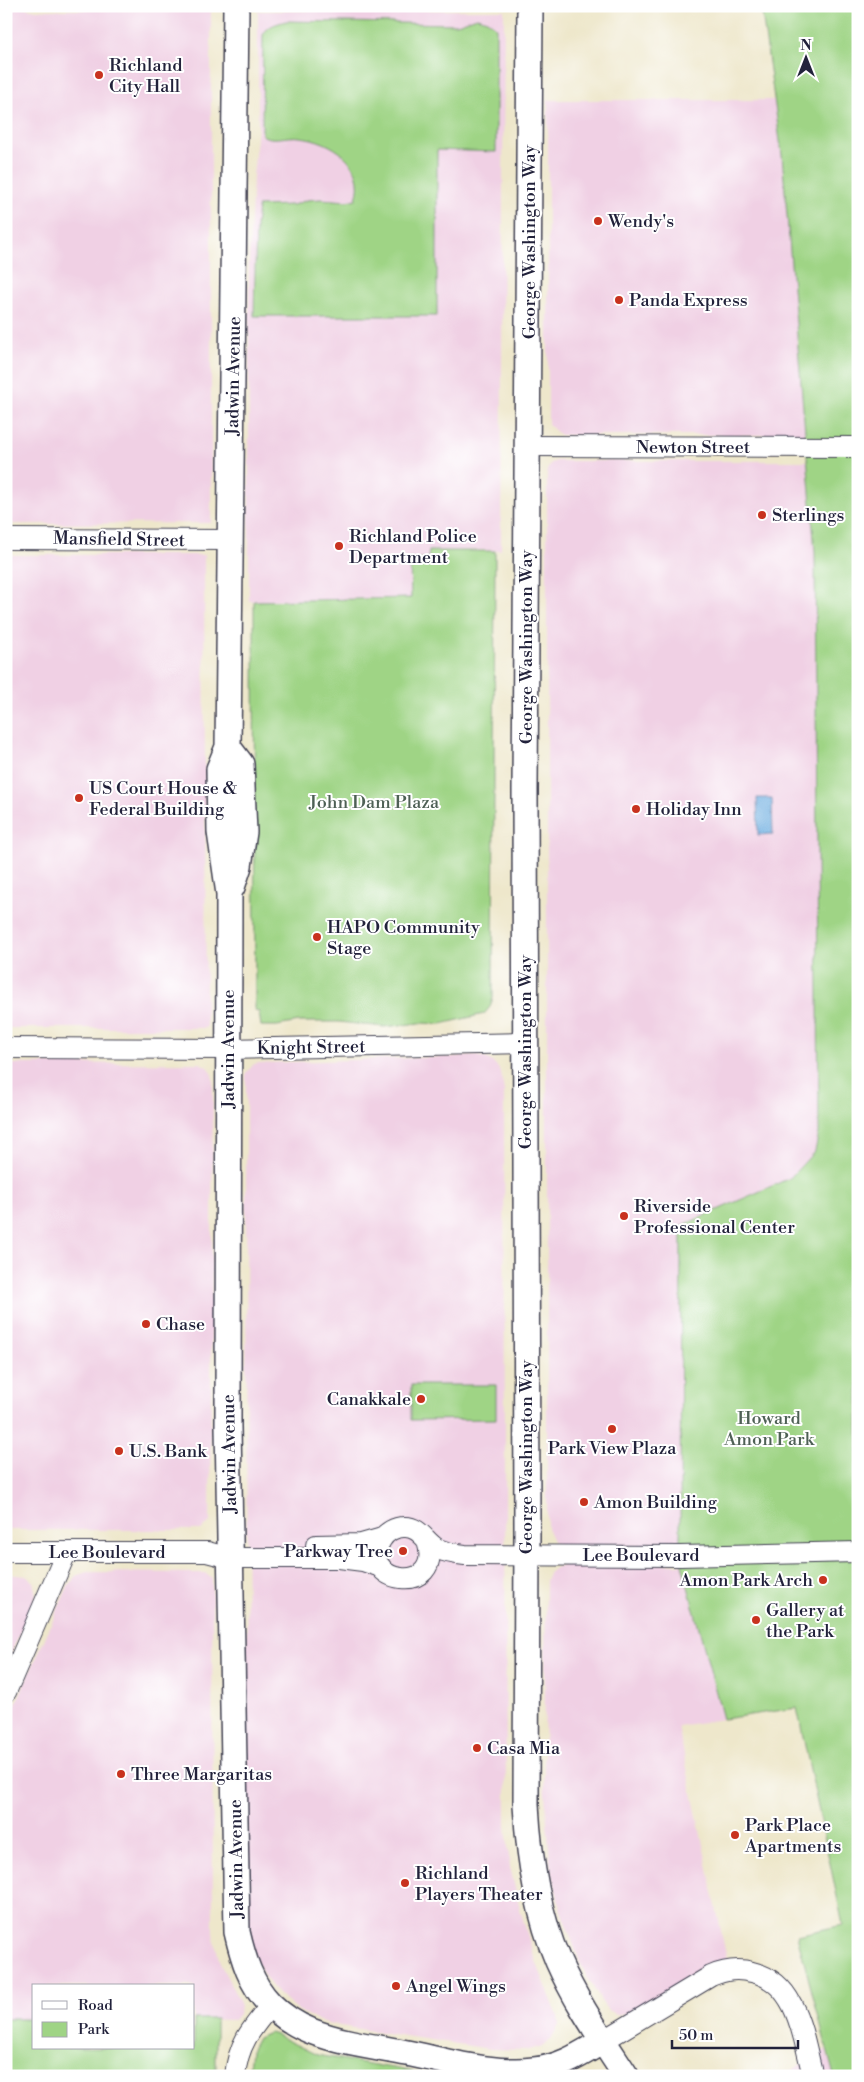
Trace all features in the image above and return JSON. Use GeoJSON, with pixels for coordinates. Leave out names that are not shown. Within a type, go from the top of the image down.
{"type":"FeatureCollection","features":[{"type":"Feature","properties":{"kind":"main road","name":"Jadwin Avenue"},"geometry":{"type":"LineString","coordinates":[[236,6],[228,747],[242,764],[244,832],[239,866],[229,894],[228,1409],[223,1552],[236,1923],[240,1945],[253,1980],[262,1996],[271,2005],[304,2028],[342,2040],[486,2068],[534,2070],[560,2064],[603,2041]]}},
{"type":"Feature","properties":{"kind":"main road","name":"George Washington Way"},"geometry":{"type":"LineString","coordinates":[[530,6],[525,780],[527,1556],[525,1761],[528,1839],[538,1896],[552,1944],[570,1986],[626,2076]]}},
{"type":"Feature","properties":{"kind":"main road"},"geometry":{"type":"LineString","coordinates":[[534,2070],[577,2076]]}},
{"type":"Feature","properties":{"kind":"street","name":"Newton Street"},"geometry":{"type":"LineString","coordinates":[[528,446],[858,447]]}},
{"type":"Feature","properties":{"kind":"street","name":"Mansfield Street"},"geometry":{"type":"LineString","coordinates":[[6,539],[231,540]]}},
{"type":"Feature","properties":{"kind":"street","name":"Knight Street"},"geometry":{"type":"LineString","coordinates":[[6,1048],[228,1049],[525,1043]]}},
{"type":"Feature","properties":{"kind":"street","name":"Lee Boulevard"},"geometry":{"type":"LineString","coordinates":[[223,1552],[361,1544],[382,1538],[388,1532],[404,1526],[418,1531],[427,1541],[439,1549],[455,1554],[680,1556],[858,1552]]}},
{"type":"Feature","properties":{"kind":"street"},"geometry":{"type":"LineString","coordinates":[[381,1567],[377,1552],[382,1538]]}},
{"type":"Feature","properties":{"kind":"street","name":"Lee Boulevard"},"geometry":{"type":"LineString","coordinates":[[6,1552],[223,1552],[339,1558],[363,1561],[381,1567],[399,1579],[414,1577],[427,1566],[430,1558],[427,1541]]}},
{"type":"Feature","properties":{"kind":"street"},"geometry":{"type":"LineString","coordinates":[[6,1692],[66,1552]]}},
{"type":"Feature","properties":{"kind":"street"},"geometry":{"type":"LineString","coordinates":[[603,2041],[711,1976],[732,1969],[743,1970],[769,1978],[786,1994],[798,2019],[813,2076]]}},
{"type":"Feature","properties":{"kind":"street"},"geometry":{"type":"LineString","coordinates":[[235,2076],[241,2045],[253,2026],[271,2005]]}},
{"type":"Feature","properties":{"kind":"shaded area"},"geometry":{"type":"Polygon","coordinates":[[[6,6],[18,6],[36,10],[211,10],[211,523],[6,524],[6,6]]]}},
{"type":"Feature","properties":{"kind":"shaded area"},"geometry":{"type":"Polygon","coordinates":[[[504,10],[501,550],[429,551],[428,558],[411,559],[411,598],[249,601],[249,263],[253,176],[258,128],[258,11],[504,10]]]}},
{"type":"Feature","properties":{"kind":"shaded area"},"geometry":{"type":"Polygon","coordinates":[[[548,100],[774,100],[782,155],[793,273],[805,435],[560,435],[548,424],[548,100]]]}},
{"type":"Feature","properties":{"kind":"shaded area"},"geometry":{"type":"Polygon","coordinates":[[[557,461],[808,461],[815,552],[819,1133],[815,1151],[790,1178],[681,1226],[680,1547],[562,1546],[554,1543],[547,1528],[547,470],[551,463],[557,461]]]}},
{"type":"Feature","properties":{"kind":"shaded area"},"geometry":{"type":"Polygon","coordinates":[[[6,555],[204,555],[206,1028],[6,1028],[6,555]]]}},
{"type":"Feature","properties":{"kind":"shaded area"},"geometry":{"type":"Polygon","coordinates":[[[477,1056],[488,1059],[496,1065],[501,1073],[504,1091],[506,1826],[510,1867],[520,1909],[533,1954],[558,2016],[559,2025],[551,2040],[540,2047],[528,2050],[490,2049],[340,2026],[316,2020],[296,2009],[278,1994],[265,1977],[256,1960],[250,1940],[247,1897],[246,1073],[254,1064],[260,1063],[477,1056]]]}},
{"type":"Feature","properties":{"kind":"shaded area"},"geometry":{"type":"Polygon","coordinates":[[[200,1063],[209,1068],[213,1080],[210,1522],[201,1530],[6,1530],[6,1064],[200,1063]]]}},
{"type":"Feature","properties":{"kind":"shaded area"},"geometry":{"type":"Polygon","coordinates":[[[565,1564],[682,1564],[723,1719],[678,1726],[728,1964],[626,2014],[618,2015],[607,2009],[581,1965],[560,1908],[550,1863],[544,1779],[546,1580],[549,1573],[565,1564]]]}},
{"type":"Feature","properties":{"kind":"shaded area"},"geometry":{"type":"Polygon","coordinates":[[[87,1572],[205,1573],[212,1579],[213,1933],[220,1963],[240,2003],[239,2014],[234,2020],[195,2019],[195,1984],[32,1984],[32,2019],[6,2019],[6,1726],[69,1584],[78,1575],[87,1572]]]}},
{"type":"Feature","properties":{"kind":"shaded area"},"geometry":{"type":"Polygon","coordinates":[[[6,1574],[26,1576],[33,1581],[36,1596],[6,1665],[6,1574]]]}},
{"type":"Feature","properties":{"kind":"shaded area"},"geometry":{"type":"Polygon","coordinates":[[[826,2050],[834,2076],[782,2076],[826,2050]]]}},
{"type":"Feature","properties":{"kind":"green space","name":"Howard Amon Park"},"geometry":{"type":"Polygon","coordinates":[[[761,6],[858,6],[858,2076],[834,2076],[797,1935],[843,1925],[797,1708],[723,1719],[682,1564],[680,1547],[681,1226],[790,1178],[815,1151],[819,1133],[815,552],[782,155],[761,6]]]}},
{"type":"Feature","properties":{"kind":"green space"},"geometry":{"type":"Polygon","coordinates":[[[477,17],[487,20],[496,27],[496,152],[437,150],[437,316],[254,316],[258,206],[293,205],[307,200],[321,199],[347,201],[356,199],[358,186],[357,175],[352,165],[344,156],[324,143],[312,139],[295,137],[270,138],[262,135],[263,35],[267,29],[286,21],[457,24],[477,17]]]}},
{"type":"Feature","properties":{"kind":"green space","name":"John Dam Plaza"},"geometry":{"type":"Polygon","coordinates":[[[429,551],[495,551],[493,998],[490,1007],[484,1014],[441,1024],[420,1023],[384,1027],[339,1022],[299,1022],[277,1026],[261,1026],[259,1012],[255,1011],[254,601],[411,598],[410,559],[428,558],[429,551]]]}},
{"type":"Feature","properties":{"kind":"green space"},"geometry":{"type":"Polygon","coordinates":[[[411,1385],[496,1385],[496,1419],[411,1420],[411,1385]]]}},
{"type":"Feature","properties":{"kind":"green space"},"geometry":{"type":"Polygon","coordinates":[[[6,2019],[32,2019],[32,2050],[195,2050],[195,2019],[216,2019],[216,2076],[6,2076],[6,2019]]]}},
{"type":"Feature","properties":{"kind":"green space"},"geometry":{"type":"Polygon","coordinates":[[[269,2033],[317,2055],[439,2076],[248,2076],[251,2051],[258,2038],[269,2033]]]}},
{"type":"Feature","properties":{"kind":"water"},"geometry":{"type":"Polygon","coordinates":[[[757,798],[772,798],[773,834],[758,835],[757,798]]]}},
{"type":"Feature","properties":{"kind":"place","name":"Richland City Hall"},"geometry":{"type":"Point","coordinates":[99,75]}},
{"type":"Feature","properties":{"kind":"place","name":"Wendy's"},"geometry":{"type":"Point","coordinates":[598,221]}},
{"type":"Feature","properties":{"kind":"place","name":"Panda Express"},"geometry":{"type":"Point","coordinates":[619,300]}},
{"type":"Feature","properties":{"kind":"place","name":"Sterlings"},"geometry":{"type":"Point","coordinates":[762,515]}},
{"type":"Feature","properties":{"kind":"place","name":"Richland Police Department"},"geometry":{"type":"Point","coordinates":[339,546]}},
{"type":"Feature","properties":{"kind":"place","name":"US Court House & Federal Building"},"geometry":{"type":"Point","coordinates":[79,798]}},
{"type":"Feature","properties":{"kind":"place","name":"Holiday Inn"},"geometry":{"type":"Point","coordinates":[636,809]}},
{"type":"Feature","properties":{"kind":"place","name":"HAPO Community Stage"},"geometry":{"type":"Point","coordinates":[317,937]}},
{"type":"Feature","properties":{"kind":"place","name":"Riverside Professional Center"},"geometry":{"type":"Point","coordinates":[624,1216]}},
{"type":"Feature","properties":{"kind":"place","name":"Chase"},"geometry":{"type":"Point","coordinates":[146,1324]}},
{"type":"Feature","properties":{"kind":"place","name":"Canakkale"},"geometry":{"type":"Point","coordinates":[421,1399]}},
{"type":"Feature","properties":{"kind":"place","name":"Park View Plaza"},"geometry":{"type":"Point","coordinates":[612,1429]}},
{"type":"Feature","properties":{"kind":"place","name":"U.S. Bank"},"geometry":{"type":"Point","coordinates":[119,1451]}},
{"type":"Feature","properties":{"kind":"place","name":"Amon Building"},"geometry":{"type":"Point","coordinates":[584,1502]}},
{"type":"Feature","properties":{"kind":"place","name":"Parkway Tree"},"geometry":{"type":"Point","coordinates":[403,1551]}},
{"type":"Feature","properties":{"kind":"place","name":"Amon Park Arch"},"geometry":{"type":"Point","coordinates":[823,1580]}},
{"type":"Feature","properties":{"kind":"place","name":"Gallery at the Park"},"geometry":{"type":"Point","coordinates":[756,1620]}},
{"type":"Feature","properties":{"kind":"place","name":"Casa Mia"},"geometry":{"type":"Point","coordinates":[477,1748]}},
{"type":"Feature","properties":{"kind":"place","name":"Three Margaritas"},"geometry":{"type":"Point","coordinates":[121,1774]}},
{"type":"Feature","properties":{"kind":"place","name":"Park Place Apartments"},"geometry":{"type":"Point","coordinates":[735,1835]}},
{"type":"Feature","properties":{"kind":"place","name":"Richland Players Theater"},"geometry":{"type":"Point","coordinates":[405,1883]}},
{"type":"Feature","properties":{"kind":"place","name":"Angel Wings"},"geometry":{"type":"Point","coordinates":[396,1986]}}]}
